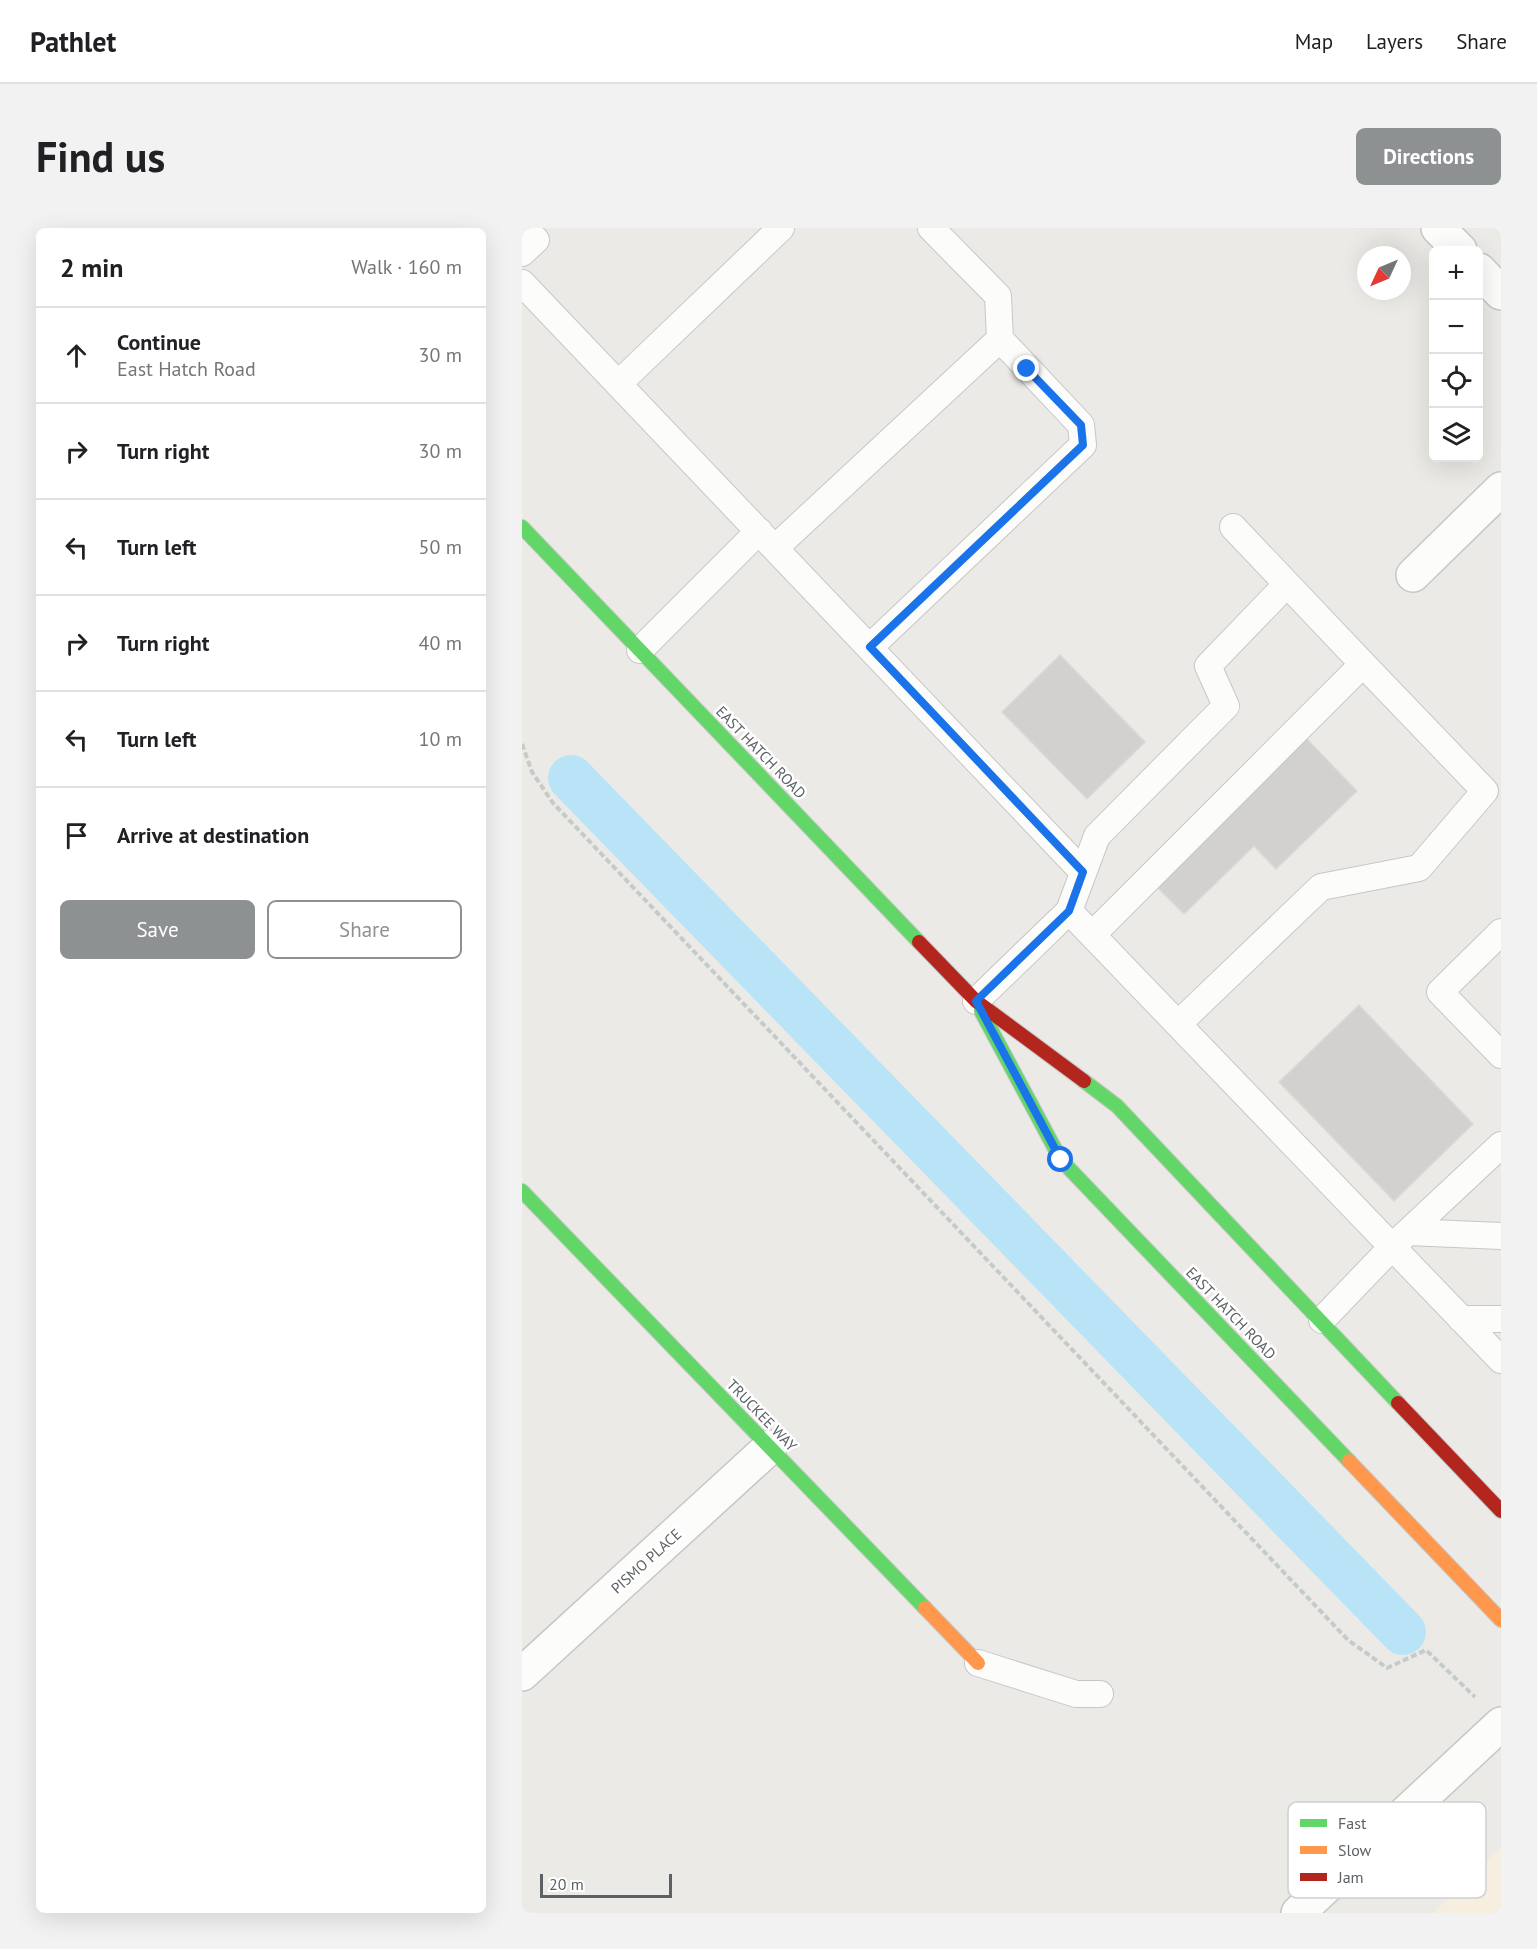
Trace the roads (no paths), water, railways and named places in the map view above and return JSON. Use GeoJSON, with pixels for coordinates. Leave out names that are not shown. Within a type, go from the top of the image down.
{"type":"FeatureCollection","features":[{"type":"Feature","properties":{"kind":"main road","name":"EAST HATCH ROAD"},"geometry":{"type":"LineString","coordinates":[[522,527],[976,1001],[1117,1106],[1501,1511]]}},
{"type":"Feature","properties":{"kind":"main road","name":"EAST HATCH ROAD"},"geometry":{"type":"LineString","coordinates":[[976,1001],[1061,1160],[1501,1620]]}},
{"type":"Feature","properties":{"kind":"main road","name":"TRUCKEE WAY"},"geometry":{"type":"LineString","coordinates":[[522,1191],[978,1663]]}},
{"type":"Feature","properties":{"kind":"street"},"geometry":{"type":"LineString","coordinates":[[1438,228],[1456,246]]}},
{"type":"Feature","properties":{"kind":"street"},"geometry":{"type":"LineString","coordinates":[[1483,274],[1501,293]]}},
{"type":"Feature","properties":{"kind":"street"},"geometry":{"type":"LineString","coordinates":[[1413,574],[1501,489]]}},
{"type":"Feature","properties":{"kind":"street","name":"PISMO PLACE"},"geometry":{"type":"LineString","coordinates":[[522,1674],[770,1447]]}},
{"type":"Feature","properties":{"kind":"street"},"geometry":{"type":"LineString","coordinates":[[1417,1802],[1501,1724]]}},
{"type":"Feature","properties":{"kind":"street"},"geometry":{"type":"LineString","coordinates":[[1298,1913],[1314,1898]]}},
{"type":"Feature","properties":{"kind":"lane"},"geometry":{"type":"LineString","coordinates":[[618,384],[781,228]]}},
{"type":"Feature","properties":{"kind":"lane"},"geometry":{"type":"LineString","coordinates":[[870,647],[1083,445],[1081,425],[1000,339],[999,296],[931,228]]}},
{"type":"Feature","properties":{"kind":"lane"},"geometry":{"type":"LineString","coordinates":[[522,283],[1083,872]]}},
{"type":"Feature","properties":{"kind":"lane"},"geometry":{"type":"LineString","coordinates":[[640,650],[1000,339]]}},
{"type":"Feature","properties":{"kind":"lane"},"geometry":{"type":"LineString","coordinates":[[1178,1024],[1321,887],[1419,868],[1485,791],[1233,526]]}},
{"type":"Feature","properties":{"kind":"lane"},"geometry":{"type":"LineString","coordinates":[[976,1001],[1069,911],[1097,836],[1226,706],[1208,666],[1287,584]]}},
{"type":"Feature","properties":{"kind":"lane"},"geometry":{"type":"LineString","coordinates":[[1092,935],[1362,664]]}},
{"type":"Feature","properties":{"kind":"lane"},"geometry":{"type":"LineString","coordinates":[[1069,911],[1178,1024],[1400,1239],[1461,1319],[1501,1360]]}},
{"type":"Feature","properties":{"kind":"lane"},"geometry":{"type":"LineString","coordinates":[[1501,932],[1440,992],[1501,1055]]}},
{"type":"Feature","properties":{"kind":"lane"},"geometry":{"type":"LineString","coordinates":[[1322,1320],[1400,1239],[1501,1145]]}},
{"type":"Feature","properties":{"kind":"lane"},"geometry":{"type":"LineString","coordinates":[[1400,1239],[1501,1236]]}},
{"type":"Feature","properties":{"kind":"lane"},"geometry":{"type":"LineString","coordinates":[[1461,1319],[1501,1319]]}},
{"type":"Feature","properties":{"kind":"lane"},"geometry":{"type":"LineString","coordinates":[[978,1663],[1076,1694],[1100,1694]]}},
{"type":"Feature","properties":{"kind":"waterway"},"geometry":{"type":"LineString","coordinates":[[571,778],[1403,1632]]}}]}
